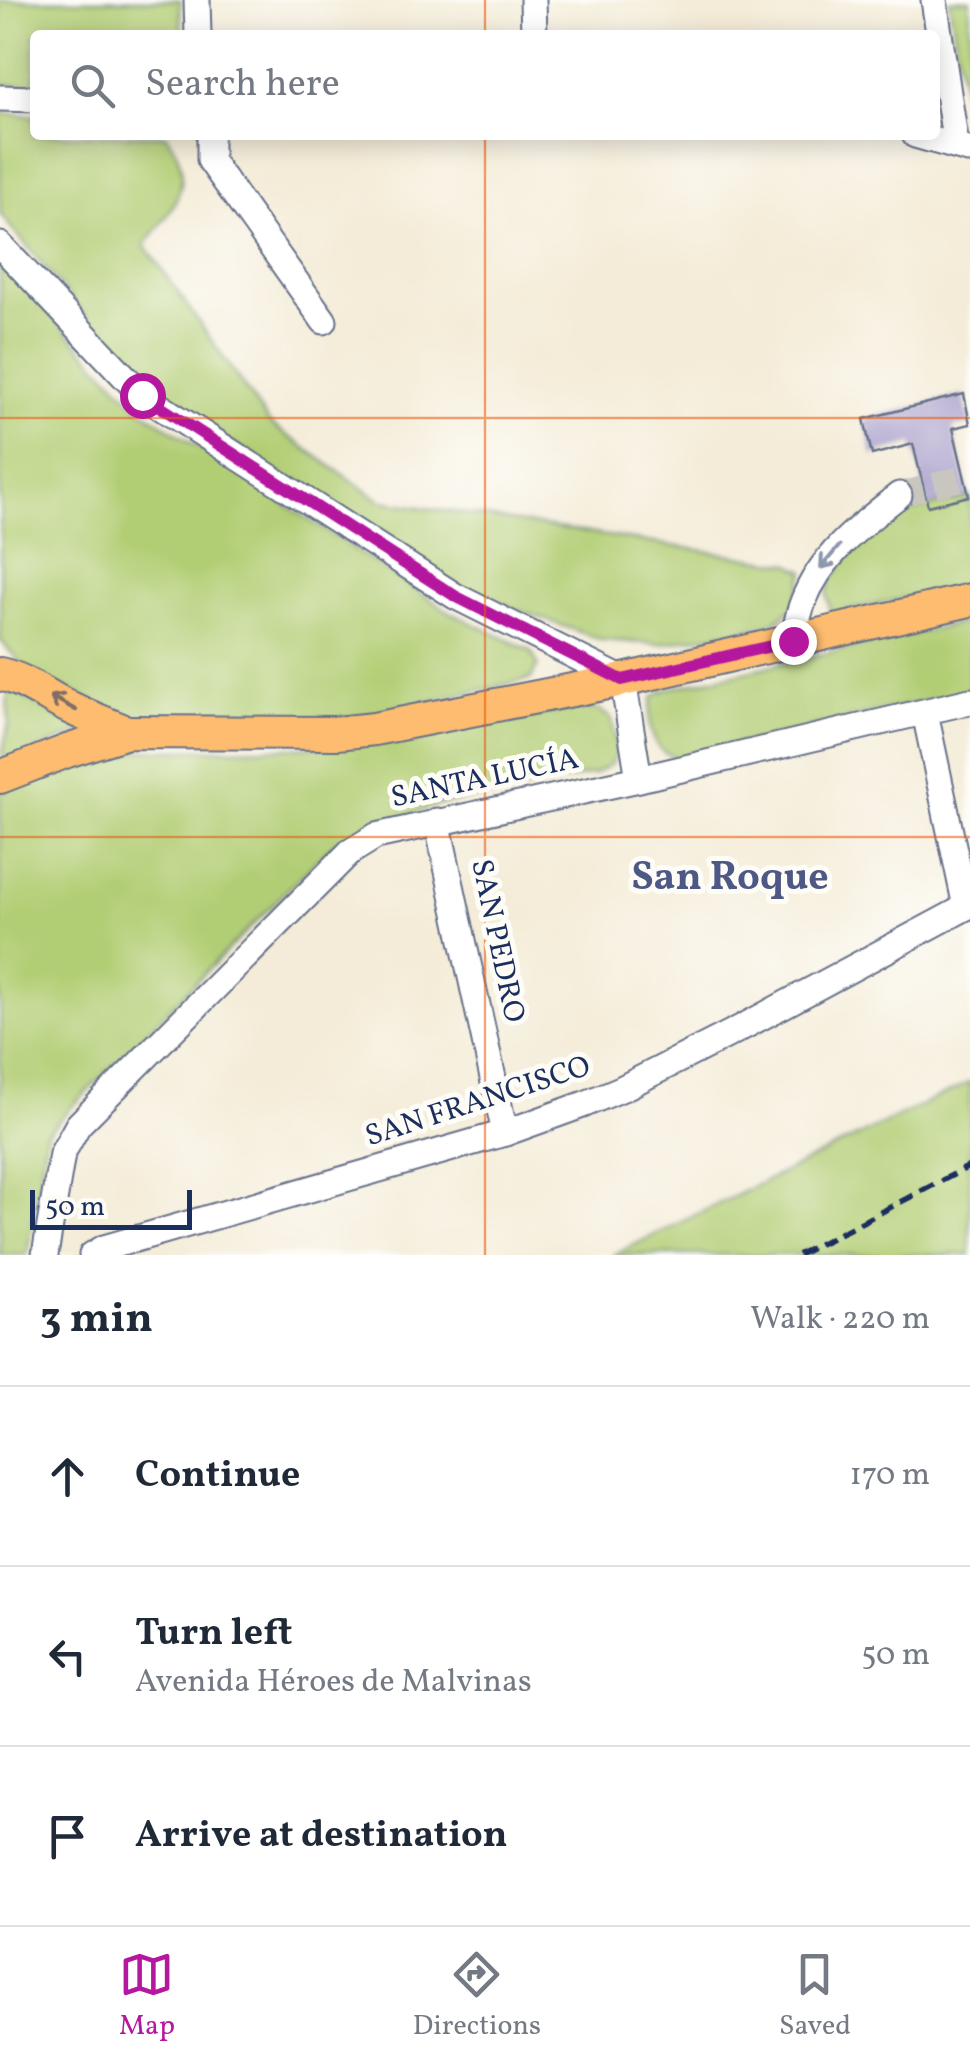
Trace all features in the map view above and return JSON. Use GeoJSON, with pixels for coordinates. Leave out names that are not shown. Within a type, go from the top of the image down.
{"type":"FeatureCollection","features":[{"type":"Feature","properties":{"kind":"main road"},"geometry":{"type":"LineString","coordinates":[[0,777],[126,732],[338,733],[374,729],[622,680],[970,600]]}},
{"type":"Feature","properties":{"kind":"main road"},"geometry":{"type":"LineString","coordinates":[[0,674],[38,687],[56,701],[126,732]]}},
{"type":"Feature","properties":{"kind":"street"},"geometry":{"type":"LineString","coordinates":[[197,0],[198,30]]}},
{"type":"Feature","properties":{"kind":"street"},"geometry":{"type":"LineString","coordinates":[[533,0],[534,30]]}},
{"type":"Feature","properties":{"kind":"street"},"geometry":{"type":"LineString","coordinates":[[934,0],[940,30]]}},
{"type":"Feature","properties":{"kind":"street"},"geometry":{"type":"LineString","coordinates":[[933,140],[963,148],[940,31]]}},
{"type":"Feature","properties":{"kind":"street"},"geometry":{"type":"LineString","coordinates":[[0,98],[30,99]]}},
{"type":"Feature","properties":{"kind":"street"},"geometry":{"type":"LineString","coordinates":[[210,140],[210,160],[324,320]]}},
{"type":"Feature","properties":{"kind":"street"},"geometry":{"type":"LineString","coordinates":[[0,244],[142,395],[455,596],[622,680],[639,779]]}},
{"type":"Feature","properties":{"kind":"street"},"geometry":{"type":"LineString","coordinates":[[793,641],[802,604],[816,574],[852,532],[898,494]]}},
{"type":"Feature","properties":{"kind":"street","name":"SANTA LUCÍA"},"geometry":{"type":"LineString","coordinates":[[45,1255],[62,1154],[78,1125],[350,852],[376,836],[970,701]]}},
{"type":"Feature","properties":{"kind":"street"},"geometry":{"type":"LineString","coordinates":[[924,712],[968,906]]}},
{"type":"Feature","properties":{"kind":"street","name":"SAN PEDRO"},"geometry":{"type":"LineString","coordinates":[[438,821],[505,1133]]}},
{"type":"Feature","properties":{"kind":"street","name":"SAN FRANCISCO"},"geometry":{"type":"LineString","coordinates":[[92,1255],[104,1248],[505,1133],[623,1088],[968,906]]}},
{"type":"Feature","properties":{"kind":"green space"},"geometry":{"type":"Polygon","coordinates":[[[0,0],[180,0],[182,30],[30,30],[30,85],[0,85],[0,0]]]}},
{"type":"Feature","properties":{"kind":"green space"},"geometry":{"type":"Polygon","coordinates":[[[949,0],[970,0],[970,132],[949,0]]]}},
{"type":"Feature","properties":{"kind":"green space"},"geometry":{"type":"Polygon","coordinates":[[[0,113],[30,116],[30,140],[169,140],[181,166],[182,180],[173,206],[145,245],[269,423],[381,501],[790,564],[805,571],[793,608],[769,625],[658,644],[602,640],[462,590],[149,391],[0,214],[0,113]]]}},
{"type":"Feature","properties":{"kind":"green space"},"geometry":{"type":"Polygon","coordinates":[[[0,262],[139,408],[451,613],[531,651],[538,665],[531,679],[351,718],[133,721],[27,670],[0,640],[0,262]]]}},
{"type":"Feature","properties":{"kind":"green space"},"geometry":{"type":"Polygon","coordinates":[[[970,497],[970,584],[831,614],[827,594],[831,580],[858,543],[896,514],[970,497]]]}},
{"type":"Feature","properties":{"kind":"green space"},"geometry":{"type":"Polygon","coordinates":[[[970,621],[970,691],[677,758],[661,749],[652,734],[653,697],[667,689],[970,621]]]}},
{"type":"Feature","properties":{"kind":"green space"},"geometry":{"type":"Polygon","coordinates":[[[12,690],[83,731],[7,763],[2,754],[9,723],[7,698],[12,690]]]}},
{"type":"Feature","properties":{"kind":"green space"},"geometry":{"type":"Polygon","coordinates":[[[584,707],[600,710],[612,720],[617,750],[611,764],[594,774],[437,805],[335,842],[47,1132],[27,1255],[0,1255],[0,794],[100,751],[362,744],[584,707]]]}},
{"type":"Feature","properties":{"kind":"green space"},"geometry":{"type":"Polygon","coordinates":[[[970,1082],[970,1255],[613,1255],[970,1082]]]}},
{"type":"Feature","properties":{"kind":"building"},"geometry":{"type":"Polygon","coordinates":[[[964,394],[970,424],[953,428],[969,496],[928,506],[913,444],[872,455],[864,419],[964,394]]]}},
{"type":"Feature","properties":{"kind":"tunnel"},"geometry":{"type":"LineString","coordinates":[[899,495],[970,476]]}},
{"type":"Feature","properties":{"kind":"railway"},"geometry":{"type":"LineString","coordinates":[[798,1255],[970,1166]]}},
{"type":"Feature","properties":{"kind":"district","name":"San Roque"},"geometry":{"type":"Point","coordinates":[730,879]}},
{"type":"Feature","properties":{"kind":"route"},"geometry":{"type":"LineString","coordinates":[[142,395],[455,596],[622,680],[793,641]]}}]}
